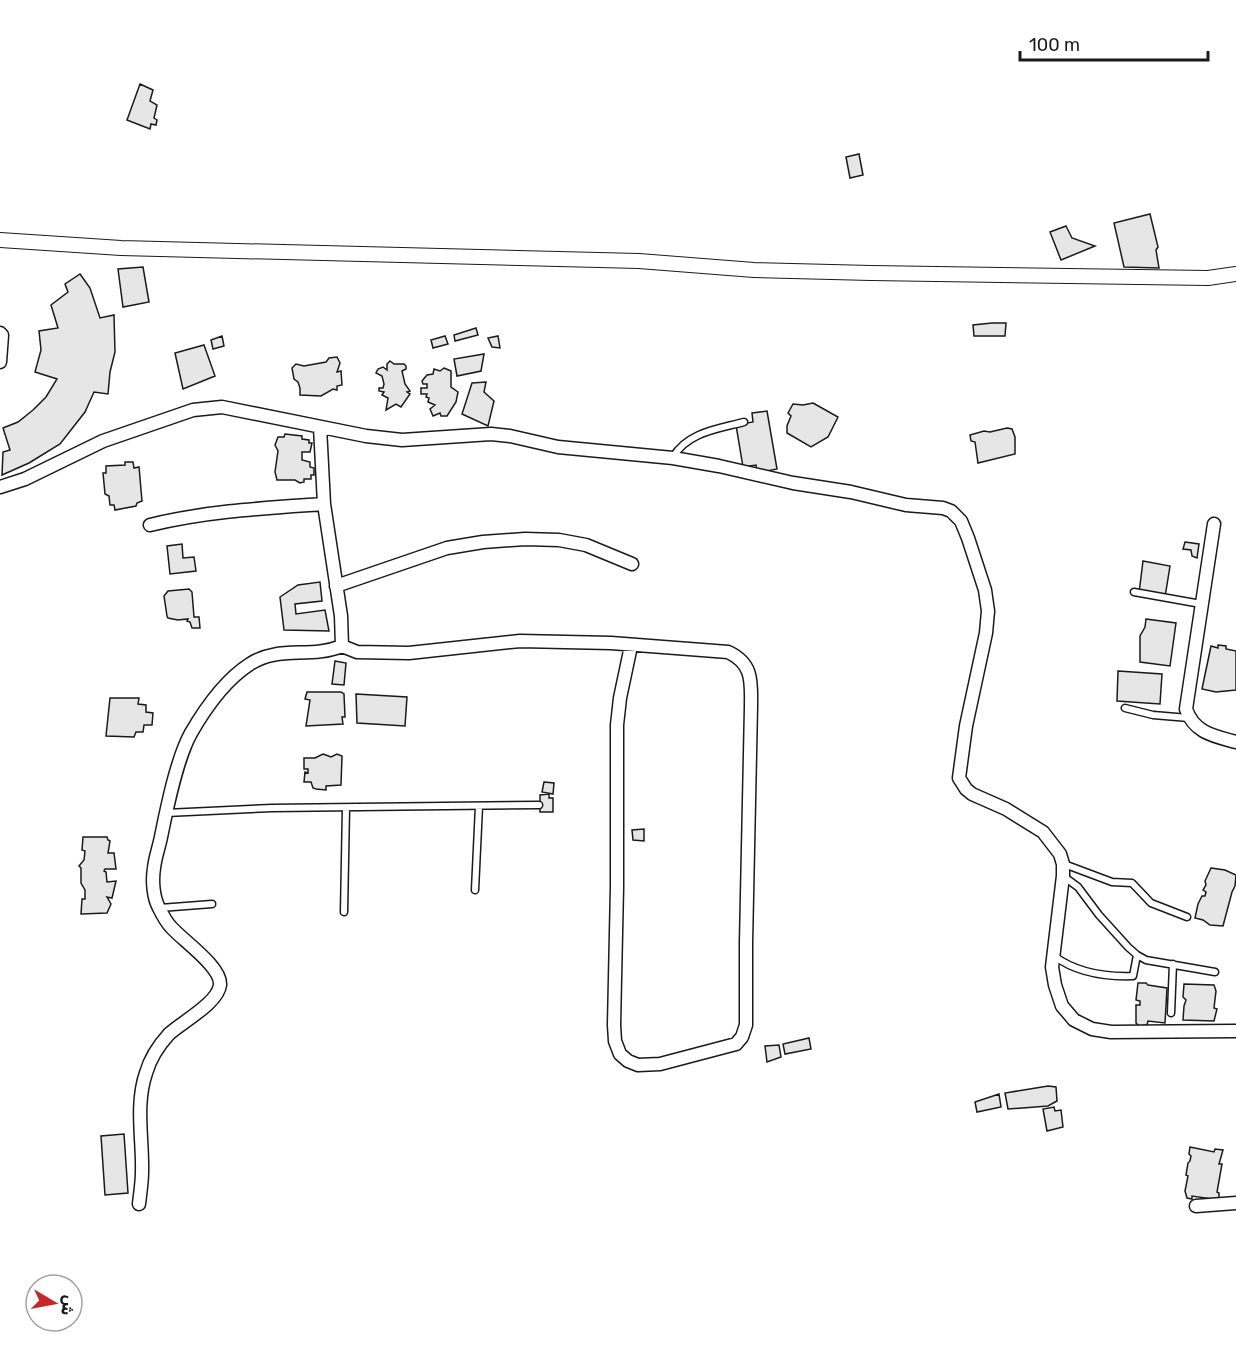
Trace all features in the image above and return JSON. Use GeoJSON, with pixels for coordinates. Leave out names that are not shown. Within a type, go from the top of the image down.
{"type":"FeatureCollection","features":[{"type":"Feature","properties":{"kind":"street"},"geometry":{"type":"LineString","coordinates":[[0,240],[121,248],[639,261],[754,270],[1198,278],[1236,274]]}},
{"type":"Feature","properties":{"kind":"street"},"geometry":{"type":"LineString","coordinates":[[0,333],[2,335],[0,362]]}},
{"type":"Feature","properties":{"kind":"street"},"geometry":{"type":"LineString","coordinates":[[0,487],[26,479],[103,441],[180,414],[205,407],[222,407],[366,436],[402,440],[491,434],[510,435],[558,447],[673,458],[793,483],[851,492],[906,505],[943,508],[961,521],[985,590],[987,611],[986,633],[966,726],[959,778],[972,794],[1006,809],[1042,832],[1054,844],[1063,870],[1052,967],[1062,1006],[1074,1020],[1092,1029],[1125,1032],[1236,1031]]}},
{"type":"Feature","properties":{"kind":"street"},"geometry":{"type":"LineString","coordinates":[[320,427],[324,504],[341,616],[342,646]]}},
{"type":"Feature","properties":{"kind":"street"},"geometry":{"type":"LineString","coordinates":[[150,525],[177,519],[241,511],[324,504]]}},
{"type":"Feature","properties":{"kind":"street"},"geometry":{"type":"LineString","coordinates":[[1214,524],[1200,604],[1186,709],[1189,718],[1200,730],[1209,735],[1236,742]]}},
{"type":"Feature","properties":{"kind":"street"},"geometry":{"type":"LineString","coordinates":[[336,586],[447,548],[494,541],[559,540],[586,545],[632,564]]}},
{"type":"Feature","properties":{"kind":"street"},"geometry":{"type":"LineString","coordinates":[[139,1204],[142,1174],[141,1095],[146,1073],[156,1051],[169,1035],[216,995],[220,986],[217,972],[171,927],[159,908],[154,890],[154,868],[166,813],[190,735],[230,679],[265,655],[283,652],[319,652],[342,646],[357,652],[409,653],[520,641],[653,646],[728,652],[740,658],[747,666],[750,680],[746,1025],[742,1037],[736,1044],[647,1065],[628,1061],[620,1054],[615,1041],[617,725],[631,646]]}},
{"type":"Feature","properties":{"kind":"street"},"geometry":{"type":"LineString","coordinates":[[1196,1206],[1236,1203]]}},
{"type":"Feature","properties":{"kind":"lane"},"geometry":{"type":"LineString","coordinates":[[673,458],[677,450],[695,436],[744,422]]}},
{"type":"Feature","properties":{"kind":"lane"},"geometry":{"type":"LineString","coordinates":[[1134,592],[1200,604]]}},
{"type":"Feature","properties":{"kind":"lane"},"geometry":{"type":"LineString","coordinates":[[1125,708],[1153,715],[1189,718]]}},
{"type":"Feature","properties":{"kind":"lane"},"geometry":{"type":"LineString","coordinates":[[166,813],[272,808],[539,805]]}},
{"type":"Feature","properties":{"kind":"lane"},"geometry":{"type":"LineString","coordinates":[[475,890],[479,806]]}},
{"type":"Feature","properties":{"kind":"lane"},"geometry":{"type":"LineString","coordinates":[[344,912],[346,808]]}},
{"type":"Feature","properties":{"kind":"lane"},"geometry":{"type":"LineString","coordinates":[[1063,870],[1112,882],[1132,883],[1151,903],[1187,917]]}},
{"type":"Feature","properties":{"kind":"lane"},"geometry":{"type":"LineString","coordinates":[[1063,870],[1099,915],[1137,955],[1146,960],[1215,972]]}},
{"type":"Feature","properties":{"kind":"lane"},"geometry":{"type":"LineString","coordinates":[[159,908],[212,904]]}},
{"type":"Feature","properties":{"kind":"lane"},"geometry":{"type":"LineString","coordinates":[[1053,955],[1067,966],[1095,974],[1133,976],[1137,955]]}},
{"type":"Feature","properties":{"kind":"lane"},"geometry":{"type":"LineString","coordinates":[[1171,1013],[1173,964]]}},
{"type":"Feature","properties":{"kind":"building"},"geometry":{"type":"Polygon","coordinates":[[[140,84],[153,90],[150,101],[157,105],[154,118],[157,120],[156,125],[151,124],[150,129],[127,120],[140,84]]]}},
{"type":"Feature","properties":{"kind":"building"},"geometry":{"type":"Polygon","coordinates":[[[859,154],[863,175],[850,178],[846,157],[859,154]]]}},
{"type":"Feature","properties":{"kind":"building"},"geometry":{"type":"Polygon","coordinates":[[[1150,214],[1158,247],[1156,250],[1159,268],[1124,267],[1114,223],[1150,214]]]}},
{"type":"Feature","properties":{"kind":"building"},"geometry":{"type":"Polygon","coordinates":[[[1066,226],[1072,238],[1095,246],[1061,260],[1050,232],[1066,226]]]}},
{"type":"Feature","properties":{"kind":"building"},"geometry":{"type":"Polygon","coordinates":[[[143,267],[149,302],[123,307],[118,269],[143,267]]]}},
{"type":"Feature","properties":{"kind":"building"},"geometry":{"type":"Polygon","coordinates":[[[80,274],[90,288],[100,318],[114,315],[115,352],[108,394],[94,392],[85,412],[60,444],[29,463],[2,475],[3,452],[10,450],[3,428],[18,422],[33,410],[46,397],[57,379],[35,372],[41,350],[39,331],[58,328],[51,305],[68,292],[65,284],[80,274]]]}},
{"type":"Feature","properties":{"kind":"building"},"geometry":{"type":"Polygon","coordinates":[[[1006,323],[1005,336],[974,336],[973,325],[1006,323]]]}},
{"type":"Feature","properties":{"kind":"building"},"geometry":{"type":"Polygon","coordinates":[[[476,328],[478,335],[455,341],[454,335],[476,328]]]}},
{"type":"Feature","properties":{"kind":"building"},"geometry":{"type":"Polygon","coordinates":[[[222,336],[224,346],[213,349],[211,340],[222,336]]]}},
{"type":"Feature","properties":{"kind":"building"},"geometry":{"type":"Polygon","coordinates":[[[445,336],[448,344],[433,348],[431,340],[445,336]]]}},
{"type":"Feature","properties":{"kind":"building"},"geometry":{"type":"Polygon","coordinates":[[[498,336],[500,348],[492,347],[488,338],[498,336]]]}},
{"type":"Feature","properties":{"kind":"building"},"geometry":{"type":"Polygon","coordinates":[[[204,345],[215,376],[183,389],[175,353],[204,345]]]}},
{"type":"Feature","properties":{"kind":"building"},"geometry":{"type":"Polygon","coordinates":[[[484,354],[481,371],[457,376],[454,359],[484,354]]]}},
{"type":"Feature","properties":{"kind":"building"},"geometry":{"type":"Polygon","coordinates":[[[337,357],[340,363],[337,372],[341,371],[342,385],[337,386],[337,390],[333,389],[321,396],[300,395],[300,388],[294,379],[292,368],[296,364],[304,366],[326,362],[329,358],[337,357]]]}},
{"type":"Feature","properties":{"kind":"building"},"geometry":{"type":"Polygon","coordinates":[[[390,361],[406,366],[406,369],[402,371],[405,384],[410,391],[407,392],[410,394],[401,407],[396,404],[386,410],[388,398],[382,395],[384,392],[379,391],[384,384],[382,376],[376,373],[383,367],[387,370],[387,364],[390,361]]]}},
{"type":"Feature","properties":{"kind":"building"},"geometry":{"type":"Polygon","coordinates":[[[444,368],[451,371],[451,387],[458,392],[456,402],[447,416],[441,416],[440,413],[433,416],[430,409],[435,405],[428,402],[427,394],[421,394],[421,388],[427,388],[427,384],[423,384],[422,381],[427,375],[433,374],[434,369],[440,371],[444,368]]]}},
{"type":"Feature","properties":{"kind":"building"},"geometry":{"type":"Polygon","coordinates":[[[486,382],[484,392],[494,401],[488,426],[462,414],[472,383],[486,382]]]}},
{"type":"Feature","properties":{"kind":"building"},"geometry":{"type":"Polygon","coordinates":[[[813,403],[838,417],[828,437],[811,447],[787,433],[787,426],[791,416],[788,413],[793,404],[813,403]]]}},
{"type":"Feature","properties":{"kind":"building"},"geometry":{"type":"Polygon","coordinates":[[[767,411],[777,469],[757,473],[756,465],[743,467],[736,425],[753,422],[752,413],[767,411]]]}},
{"type":"Feature","properties":{"kind":"building"},"geometry":{"type":"Polygon","coordinates":[[[1012,429],[1015,437],[1015,454],[978,463],[975,442],[971,441],[970,435],[1012,429]]]}},
{"type":"Feature","properties":{"kind":"building"},"geometry":{"type":"Polygon","coordinates":[[[285,434],[302,436],[302,439],[312,443],[310,452],[302,452],[302,460],[310,462],[310,467],[314,468],[314,475],[311,475],[311,479],[304,479],[304,482],[300,483],[295,480],[277,480],[275,472],[278,451],[275,445],[278,437],[284,437],[285,434]]]}},
{"type":"Feature","properties":{"kind":"building"},"geometry":{"type":"Polygon","coordinates":[[[125,462],[133,462],[134,468],[139,467],[142,501],[136,506],[115,510],[114,505],[110,505],[109,496],[105,494],[103,473],[106,473],[106,466],[125,465],[125,462]]]}},
{"type":"Feature","properties":{"kind":"building"},"geometry":{"type":"Polygon","coordinates":[[[1185,542],[1199,544],[1197,558],[1192,556],[1191,550],[1183,549],[1185,542]]]}},
{"type":"Feature","properties":{"kind":"building"},"geometry":{"type":"Polygon","coordinates":[[[182,544],[183,558],[194,557],[196,571],[170,574],[167,546],[182,544]]]}},
{"type":"Feature","properties":{"kind":"building"},"geometry":{"type":"Polygon","coordinates":[[[1143,561],[1170,566],[1165,597],[1139,593],[1143,561]]]}},
{"type":"Feature","properties":{"kind":"building"},"geometry":{"type":"Polygon","coordinates":[[[320,582],[322,601],[295,604],[296,614],[325,610],[329,631],[284,630],[280,597],[298,585],[320,582]]]}},
{"type":"Feature","properties":{"kind":"building"},"geometry":{"type":"Polygon","coordinates":[[[189,589],[192,592],[194,617],[199,617],[200,628],[192,628],[188,619],[178,620],[167,616],[164,596],[168,591],[189,589]]]}},
{"type":"Feature","properties":{"kind":"building"},"geometry":{"type":"Polygon","coordinates":[[[1146,619],[1176,623],[1170,666],[1140,662],[1140,636],[1146,619]]]}},
{"type":"Feature","properties":{"kind":"building"},"geometry":{"type":"Polygon","coordinates":[[[1218,645],[1236,651],[1236,690],[1216,692],[1202,689],[1211,646],[1218,648],[1218,645]]]}},
{"type":"Feature","properties":{"kind":"building"},"geometry":{"type":"Polygon","coordinates":[[[335,661],[346,663],[344,685],[332,684],[335,661]]]}},
{"type":"Feature","properties":{"kind":"building"},"geometry":{"type":"Polygon","coordinates":[[[1118,671],[1162,674],[1160,704],[1117,701],[1118,671]]]}},
{"type":"Feature","properties":{"kind":"building"},"geometry":{"type":"Polygon","coordinates":[[[307,692],[341,692],[344,694],[343,724],[306,726],[310,700],[305,699],[307,692]]]}},
{"type":"Feature","properties":{"kind":"building"},"geometry":{"type":"Polygon","coordinates":[[[356,694],[407,697],[405,726],[357,723],[356,694]]]}},
{"type":"Feature","properties":{"kind":"building"},"geometry":{"type":"Polygon","coordinates":[[[110,698],[139,698],[138,704],[146,705],[146,712],[153,713],[152,725],[144,725],[143,732],[136,732],[134,737],[106,736],[110,698]]]}},
{"type":"Feature","properties":{"kind":"building"},"geometry":{"type":"Polygon","coordinates":[[[323,754],[331,757],[337,754],[342,756],[341,785],[326,786],[326,790],[313,788],[311,782],[304,782],[305,772],[308,773],[308,769],[304,769],[304,758],[315,758],[323,754]]]}},
{"type":"Feature","properties":{"kind":"building"},"geometry":{"type":"Polygon","coordinates":[[[544,782],[554,783],[553,794],[542,792],[544,782]]]}},
{"type":"Feature","properties":{"kind":"building"},"geometry":{"type":"Polygon","coordinates":[[[549,794],[549,798],[553,798],[553,812],[540,812],[540,795],[549,794]]]}},
{"type":"Feature","properties":{"kind":"building"},"geometry":{"type":"Polygon","coordinates":[[[644,829],[644,841],[633,840],[632,830],[644,829]]]}},
{"type":"Feature","properties":{"kind":"building"},"geometry":{"type":"Polygon","coordinates":[[[83,837],[107,837],[110,841],[108,853],[114,853],[116,869],[105,869],[104,871],[107,882],[116,881],[112,898],[107,897],[111,904],[107,913],[81,914],[82,899],[85,899],[79,866],[84,860],[83,837]]]}},
{"type":"Feature","properties":{"kind":"building"},"geometry":{"type":"Polygon","coordinates":[[[1211,868],[1225,870],[1236,875],[1223,926],[1210,925],[1195,918],[1198,904],[1202,896],[1205,896],[1206,892],[1203,890],[1211,868]]]}},
{"type":"Feature","properties":{"kind":"building"},"geometry":{"type":"Polygon","coordinates":[[[1138,983],[1167,988],[1165,1023],[1148,1021],[1147,1025],[1139,1026],[1136,1023],[1136,1005],[1140,1005],[1140,1001],[1136,1000],[1138,983]]]}},
{"type":"Feature","properties":{"kind":"building"},"geometry":{"type":"Polygon","coordinates":[[[1184,984],[1214,985],[1216,991],[1214,1008],[1217,1009],[1214,1021],[1183,1020],[1186,1000],[1183,997],[1184,984]]]}},
{"type":"Feature","properties":{"kind":"building"},"geometry":{"type":"Polygon","coordinates":[[[809,1038],[811,1049],[785,1054],[783,1044],[809,1038]]]}},
{"type":"Feature","properties":{"kind":"building"},"geometry":{"type":"Polygon","coordinates":[[[779,1045],[781,1057],[767,1062],[765,1046],[779,1045]]]}},
{"type":"Feature","properties":{"kind":"building"},"geometry":{"type":"Polygon","coordinates":[[[1048,1086],[1056,1087],[1057,1101],[1048,1106],[1008,1109],[1005,1093],[1048,1086]]]}},
{"type":"Feature","properties":{"kind":"building"},"geometry":{"type":"Polygon","coordinates":[[[999,1094],[1001,1107],[977,1112],[975,1102],[999,1094]]]}},
{"type":"Feature","properties":{"kind":"building"},"geometry":{"type":"Polygon","coordinates":[[[1054,1107],[1055,1111],[1061,1110],[1063,1127],[1047,1131],[1043,1109],[1054,1107]]]}},
{"type":"Feature","properties":{"kind":"building"},"geometry":{"type":"Polygon","coordinates":[[[124,1134],[128,1193],[105,1195],[101,1136],[124,1134]]]}},
{"type":"Feature","properties":{"kind":"building"},"geometry":{"type":"Polygon","coordinates":[[[1190,1147],[1214,1152],[1215,1149],[1223,1150],[1219,1164],[1222,1164],[1217,1192],[1219,1200],[1192,1196],[1192,1199],[1187,1198],[1185,1191],[1191,1156],[1190,1147]]]}}]}
